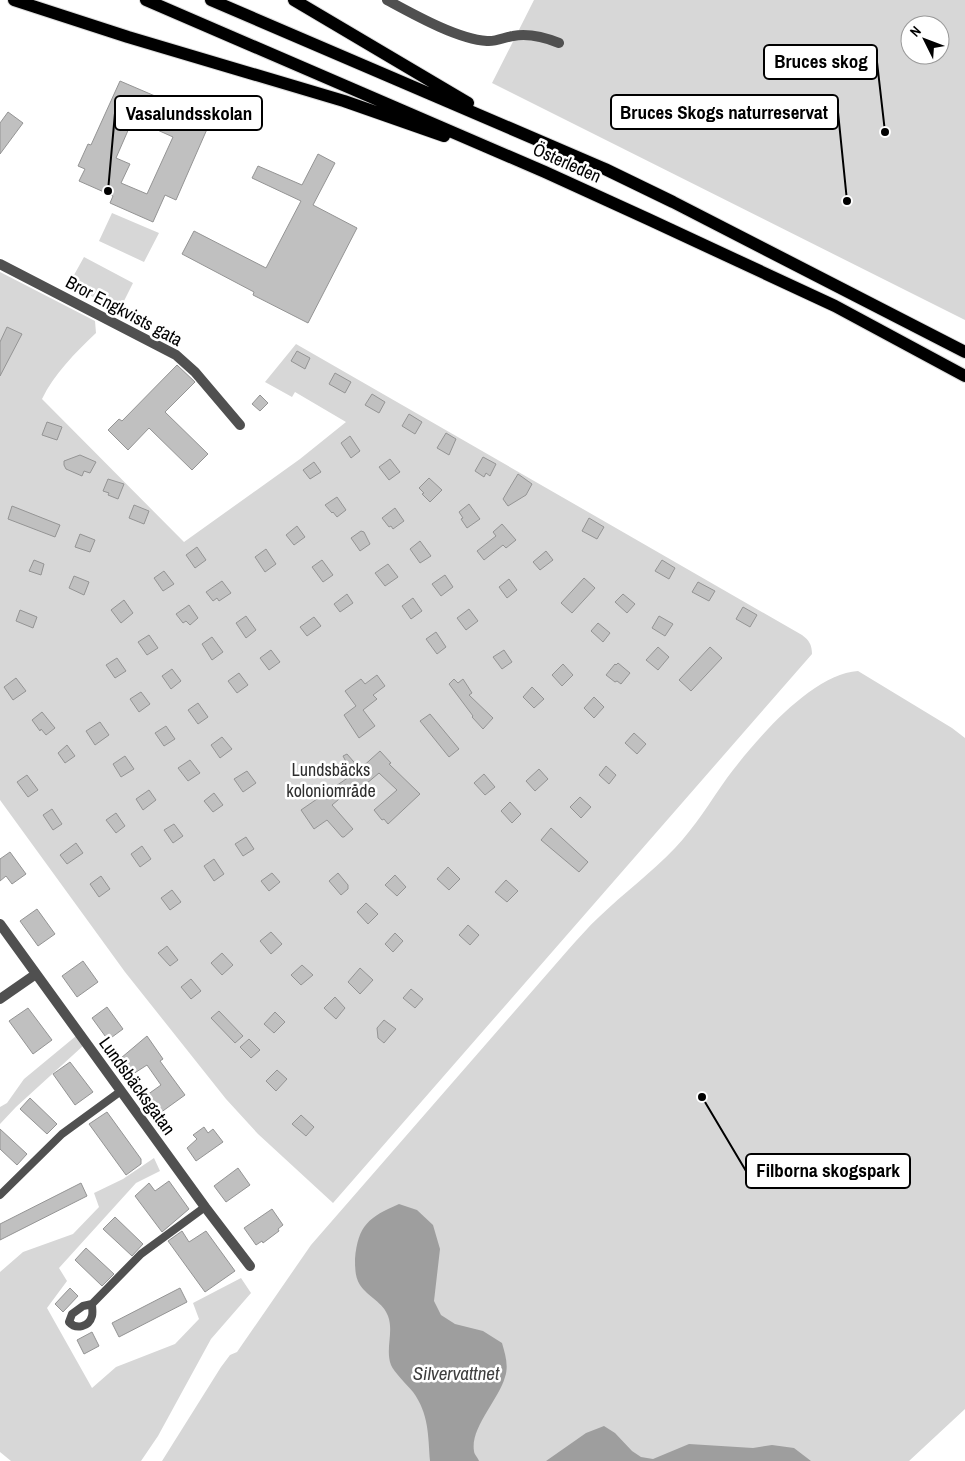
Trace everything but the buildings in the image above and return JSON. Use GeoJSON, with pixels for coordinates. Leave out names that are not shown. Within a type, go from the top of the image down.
{"type":"FeatureCollection","features":[{"type":"Feature","properties":{"kind":"main road"},"geometry":{"type":"LineString","coordinates":[[14,0],[137,40],[344,101],[545,172]]}},
{"type":"Feature","properties":{"kind":"main road","name":"Österleden"},"geometry":{"type":"LineString","coordinates":[[146,0],[545,172],[835,306],[965,376]]}},
{"type":"Feature","properties":{"kind":"main road","name":"Österleden"},"geometry":{"type":"LineString","coordinates":[[211,0],[605,169],[965,352]]}},
{"type":"Feature","properties":{"kind":"main road"},"geometry":{"type":"LineString","coordinates":[[294,0],[514,129]]}},
{"type":"Feature","properties":{"kind":"street"},"geometry":{"type":"LineString","coordinates":[[387,0],[449,30],[476,40],[489,42],[521,34],[544,37],[559,43]]}},
{"type":"Feature","properties":{"kind":"street","name":"Bror Engkvists gata"},"geometry":{"type":"LineString","coordinates":[[0,264],[176,355],[195,372],[240,425]]}},
{"type":"Feature","properties":{"kind":"street","name":"Lundsbäcksgatan"},"geometry":{"type":"LineString","coordinates":[[0,924],[205,1208],[250,1266]]}},
{"type":"Feature","properties":{"kind":"street"},"geometry":{"type":"LineString","coordinates":[[0,999],[36,974]]}},
{"type":"Feature","properties":{"kind":"lane"},"geometry":{"type":"LineString","coordinates":[[0,1195],[62,1134],[122,1091]]}},
{"type":"Feature","properties":{"kind":"lane"},"geometry":{"type":"LineString","coordinates":[[92,1304],[146,1250],[205,1208]]}},
{"type":"Feature","properties":{"kind":"green space"},"geometry":{"type":"Polygon","coordinates":[[[534,0],[965,0],[965,320],[492,83],[534,0]]]}},
{"type":"Feature","properties":{"kind":"green space"},"geometry":{"type":"Polygon","coordinates":[[[112,213],[159,233],[144,262],[99,241],[112,213]]]}},
{"type":"Feature","properties":{"kind":"green space"},"geometry":{"type":"Polygon","coordinates":[[[84,257],[133,283],[119,311],[69,284],[84,257]]]}},
{"type":"Feature","properties":{"kind":"green space","name":"Lundsbäcks koloniområde"},"geometry":{"type":"Polygon","coordinates":[[[0,272],[95,321],[96,333],[59,372],[42,399],[184,542],[300,459],[346,422],[295,392],[292,397],[265,382],[296,344],[802,635],[811,645],[812,654],[333,1203],[258,1134],[226,1099],[125,972],[0,800],[0,272]]]}},
{"type":"Feature","properties":{"kind":"green space"},"geometry":{"type":"Polygon","coordinates":[[[858,671],[952,728],[965,738],[965,1409],[909,1461],[162,1461],[221,1367],[230,1355],[237,1352],[311,1245],[568,950],[595,921],[675,848],[696,823],[738,763],[785,712],[822,684],[840,675],[858,671]]]}},
{"type":"Feature","properties":{"kind":"green space"},"geometry":{"type":"Polygon","coordinates":[[[76,1036],[84,1045],[0,1124],[0,1107],[7,1103],[24,1079],[76,1036]]]}},
{"type":"Feature","properties":{"kind":"green space"},"geometry":{"type":"Polygon","coordinates":[[[154,1158],[160,1171],[136,1183],[59,1268],[67,1281],[47,1308],[92,1388],[116,1367],[175,1344],[199,1319],[193,1303],[241,1278],[251,1293],[211,1339],[158,1436],[141,1461],[11,1461],[0,1452],[0,1272],[23,1252],[73,1234],[99,1207],[94,1193],[123,1179],[154,1158]]]}},
{"type":"Feature","properties":{"kind":"water","name":"Silvervattnet"},"geometry":{"type":"Polygon","coordinates":[[[399,1204],[417,1210],[433,1225],[440,1249],[434,1301],[441,1315],[455,1324],[483,1331],[502,1343],[507,1368],[502,1386],[476,1433],[474,1451],[479,1461],[430,1461],[427,1425],[422,1408],[413,1392],[391,1365],[389,1359],[390,1322],[386,1311],[363,1289],[357,1279],[355,1259],[362,1230],[380,1213],[399,1204]]]}},
{"type":"Feature","properties":{"kind":"water"},"geometry":{"type":"Polygon","coordinates":[[[604,1426],[615,1433],[632,1451],[641,1457],[653,1459],[689,1444],[753,1448],[772,1445],[794,1448],[811,1461],[546,1461],[586,1433],[604,1426]]]}},
{"type":"Feature","properties":{"kind":"place","name":"Bruces skog"},"geometry":{"type":"Point","coordinates":[885,132]}},
{"type":"Feature","properties":{"kind":"place","name":"Vasalundsskolan"},"geometry":{"type":"Point","coordinates":[108,191]}},
{"type":"Feature","properties":{"kind":"place","name":"Bruces Skogs naturreservat"},"geometry":{"type":"Point","coordinates":[847,201]}},
{"type":"Feature","properties":{"kind":"place","name":"Filborna skogspark"},"geometry":{"type":"Point","coordinates":[702,1097]}}]}
